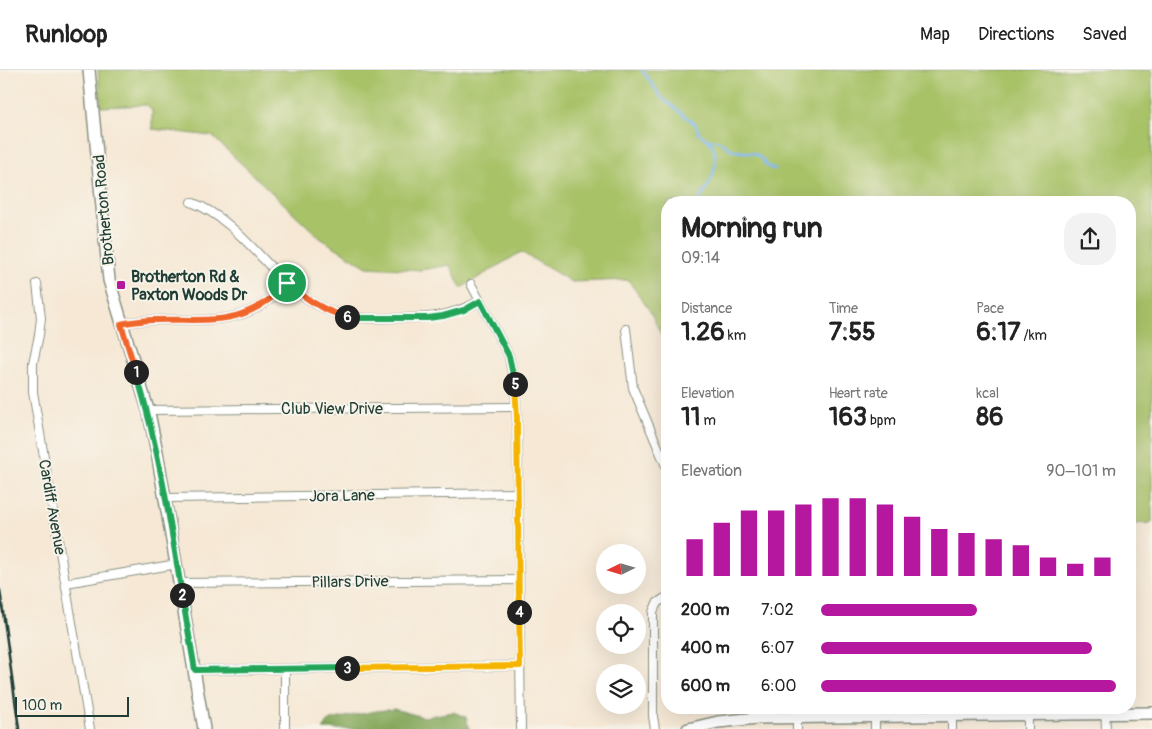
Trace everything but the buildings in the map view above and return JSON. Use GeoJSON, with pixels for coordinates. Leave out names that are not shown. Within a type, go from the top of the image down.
{"type":"FeatureCollection","features":[{"type":"Feature","properties":{"kind":"street","name":"Brotherton Road"},"geometry":{"type":"LineString","coordinates":[[89,70],[109,280],[147,410],[166,498],[204,729]]}},
{"type":"Feature","properties":{"kind":"street"},"geometry":{"type":"LineString","coordinates":[[192,202],[205,207],[236,232],[287,283],[308,300],[334,313],[355,318],[428,318],[464,310],[480,301]]}},
{"type":"Feature","properties":{"kind":"street"},"geometry":{"type":"LineString","coordinates":[[121,324],[144,321],[217,320],[231,318],[257,308],[269,300],[287,283]]}},
{"type":"Feature","properties":{"kind":"street","name":"Cardiff Avenue"},"geometry":{"type":"LineString","coordinates":[[37,284],[41,318],[40,335],[34,363],[33,392],[90,729]]}},
{"type":"Feature","properties":{"kind":"street"},"geometry":{"type":"LineString","coordinates":[[471,284],[509,356],[514,379],[518,493],[521,729]]}},
{"type":"Feature","properties":{"kind":"street"},"geometry":{"type":"LineString","coordinates":[[626,329],[633,388],[661,454]]}},
{"type":"Feature","properties":{"kind":"street","name":"Club View Drive"},"geometry":{"type":"LineString","coordinates":[[147,410],[516,407]]}},
{"type":"Feature","properties":{"kind":"street","name":"Jora Lane"},"geometry":{"type":"LineString","coordinates":[[166,498],[518,493]]}},
{"type":"Feature","properties":{"kind":"street"},"geometry":{"type":"LineString","coordinates":[[66,583],[177,564]]}},
{"type":"Feature","properties":{"kind":"street","name":"Pillars Drive"},"geometry":{"type":"LineString","coordinates":[[180,583],[519,580]]}},
{"type":"Feature","properties":{"kind":"street"},"geometry":{"type":"LineString","coordinates":[[655,729],[653,612],[656,603],[661,600]]}},
{"type":"Feature","properties":{"kind":"street"},"geometry":{"type":"LineString","coordinates":[[195,670],[520,666]]}},
{"type":"Feature","properties":{"kind":"street"},"geometry":{"type":"LineString","coordinates":[[284,669],[285,727]]}},
{"type":"Feature","properties":{"kind":"street"},"geometry":{"type":"LineString","coordinates":[[1136,712],[1152,713]]}},
{"type":"Feature","properties":{"kind":"street"},"geometry":{"type":"LineString","coordinates":[[688,729],[740,719],[755,714]]}},
{"type":"Feature","properties":{"kind":"street"},"geometry":{"type":"LineString","coordinates":[[762,714],[797,724],[875,723],[952,716],[1059,714]]}},
{"type":"Feature","properties":{"kind":"street"},"geometry":{"type":"LineString","coordinates":[[1105,714],[1106,729]]}},
{"type":"Feature","properties":{"kind":"street"},"geometry":{"type":"LineString","coordinates":[[952,716],[952,729]]}},
{"type":"Feature","properties":{"kind":"street"},"geometry":{"type":"LineString","coordinates":[[1028,716],[1028,729]]}},
{"type":"Feature","properties":{"kind":"green space"},"geometry":{"type":"Polygon","coordinates":[[[98,70],[1152,70],[1152,523],[1136,524],[1136,196],[661,196],[661,334],[650,311],[628,280],[572,282],[521,252],[461,288],[450,265],[421,270],[367,267],[320,238],[212,136],[152,129],[152,110],[147,105],[101,107],[98,70]]]}},
{"type":"Feature","properties":{"kind":"green space"},"geometry":{"type":"Polygon","coordinates":[[[394,709],[423,717],[453,712],[466,717],[469,729],[323,729],[329,721],[335,719],[394,709]]]}},
{"type":"Feature","properties":{"kind":"waterway"},"geometry":{"type":"LineString","coordinates":[[642,70],[662,98],[695,124],[698,133],[711,143],[716,158],[715,166],[710,182],[702,196]]}},
{"type":"Feature","properties":{"kind":"waterway"},"geometry":{"type":"LineString","coordinates":[[708,140],[719,141],[736,151],[754,154],[760,157],[766,165],[775,169]]}},
{"type":"Feature","properties":{"kind":"railway"},"geometry":{"type":"LineString","coordinates":[[0,590],[19,729]]}},
{"type":"Feature","properties":{"kind":"place","name":"Brotherton Rd & Paxton Woods Dr"},"geometry":{"type":"Point","coordinates":[121,285]}},
{"type":"Feature","properties":{"kind":"route"},"geometry":{"type":"LineString","coordinates":[[287,283],[321,308],[355,318],[428,318],[443,316],[464,310],[480,301],[509,356],[515,388],[520,666],[195,670],[158,452],[121,324],[144,321],[217,320],[231,318],[257,308],[269,300],[287,283]]}}]}
